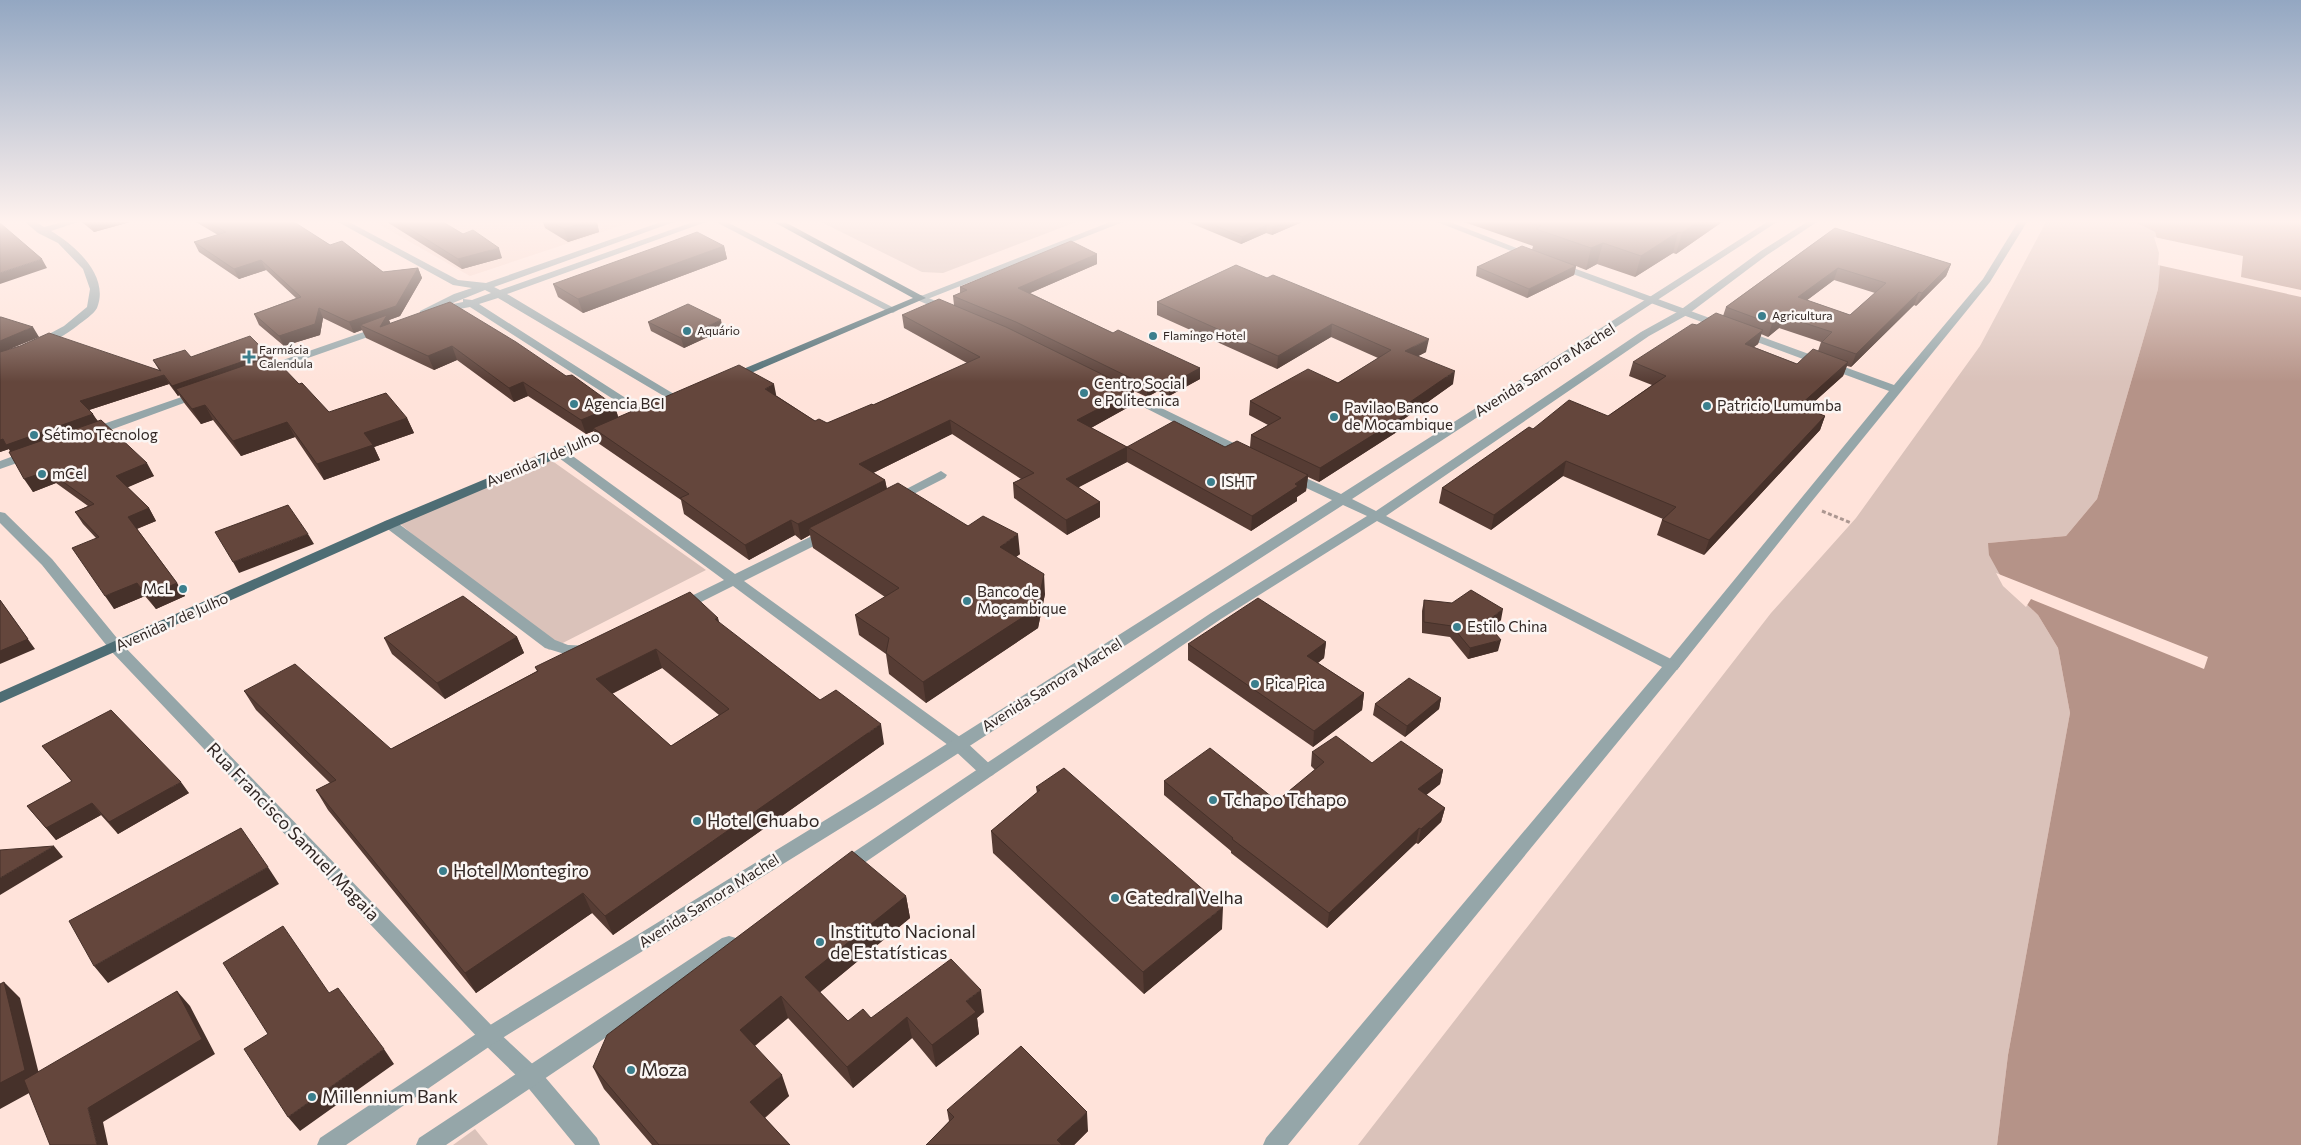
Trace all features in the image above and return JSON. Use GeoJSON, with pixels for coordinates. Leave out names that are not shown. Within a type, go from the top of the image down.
{"type":"FeatureCollection","features":[{"type":"Feature","properties":{"kind":"main road"},"geometry":{"type":"LineString","coordinates":[[879,275],[921,298]]}},
{"type":"Feature","properties":{"kind":"main road"},"geometry":{"type":"LineString","coordinates":[[723,381],[921,298]]}},
{"type":"Feature","properties":{"kind":"main road","name":"Avenida 7 de Julho"},"geometry":{"type":"LineString","coordinates":[[0,698],[390,524],[683,398]]}},
{"type":"Feature","properties":{"kind":"street"},"geometry":{"type":"LineString","coordinates":[[34,346],[68,328],[92,308],[95,289],[90,275]]}},
{"type":"Feature","properties":{"kind":"street"},"geometry":{"type":"LineString","coordinates":[[442,275],[456,283],[486,286],[683,398]]}},
{"type":"Feature","properties":{"kind":"street"},"geometry":{"type":"LineString","coordinates":[[411,318],[430,311],[458,296],[516,275]]}},
{"type":"Feature","properties":{"kind":"street"},"geometry":{"type":"LineString","coordinates":[[430,311],[471,304],[551,275]]}},
{"type":"Feature","properties":{"kind":"street"},"geometry":{"type":"LineString","coordinates":[[825,275],[893,310]]}},
{"type":"Feature","properties":{"kind":"street"},"geometry":{"type":"LineString","coordinates":[[921,298],[980,275]]}},
{"type":"Feature","properties":{"kind":"street"},"geometry":{"type":"LineString","coordinates":[[1587,275],[1654,300],[1683,313],[1861,375],[1897,390]]}},
{"type":"Feature","properties":{"kind":"street","name":"Avenida Samora Machel"},"geometry":{"type":"LineString","coordinates":[[328,1145],[489,1036],[869,802],[1691,275]]}},
{"type":"Feature","properties":{"kind":"street","name":"Avenida Samora Machel"},"geometry":{"type":"LineString","coordinates":[[830,876],[1216,616],[1377,516],[1645,334],[1683,313],[1734,275]]}},
{"type":"Feature","properties":{"kind":"street"},"geometry":{"type":"LineString","coordinates":[[1274,1145],[1672,666],[1803,502],[1990,275]]}},
{"type":"Feature","properties":{"kind":"street"},"geometry":{"type":"LineString","coordinates":[[456,283],[458,296],[654,411]]}},
{"type":"Feature","properties":{"kind":"street"},"geometry":{"type":"LineString","coordinates":[[921,298],[958,314]]}},
{"type":"Feature","properties":{"kind":"street"},"geometry":{"type":"LineString","coordinates":[[252,375],[392,324]]}},
{"type":"Feature","properties":{"kind":"street"},"geometry":{"type":"LineString","coordinates":[[1110,386],[1260,461]]}},
{"type":"Feature","properties":{"kind":"street"},"geometry":{"type":"LineString","coordinates":[[75,438],[206,391]]}},
{"type":"Feature","properties":{"kind":"street"},"geometry":{"type":"LineString","coordinates":[[0,465],[37,452]]}},
{"type":"Feature","properties":{"kind":"street"},"geometry":{"type":"LineString","coordinates":[[559,452],[958,744],[987,771]]}},
{"type":"Feature","properties":{"kind":"street"},"geometry":{"type":"LineString","coordinates":[[1278,470],[1377,516],[1672,666]]}},
{"type":"Feature","properties":{"kind":"street"},"geometry":{"type":"LineString","coordinates":[[880,506],[941,475]]}},
{"type":"Feature","properties":{"kind":"street","name":"Rua Francisco Samuel Magaia"},"geometry":{"type":"LineString","coordinates":[[0,516],[47,562],[116,647],[489,1036],[532,1077],[589,1145]]}},
{"type":"Feature","properties":{"kind":"street"},"geometry":{"type":"LineString","coordinates":[[390,524],[550,644],[572,652],[587,650],[596,646]]}},
{"type":"Feature","properties":{"kind":"street"},"geometry":{"type":"LineString","coordinates":[[665,614],[838,528]]}},
{"type":"Feature","properties":{"kind":"street"},"geometry":{"type":"LineString","coordinates":[[427,1145],[739,938]]}},
{"type":"Feature","properties":{"kind":"path"},"geometry":{"type":"LineString","coordinates":[[1803,502],[1852,523]]}},
{"type":"Feature","properties":{"kind":"shaded area"},"geometry":{"type":"Polygon","coordinates":[[[2018,275],[2160,275],[2158,289],[2097,499],[2066,536],[1988,543],[2005,584],[2038,615],[2058,648],[2070,713],[2008,1055],[1997,1145],[1358,1145],[1771,613],[1856,518],[1980,346],[2018,275]]]}},
{"type":"Feature","properties":{"kind":"shaded area"},"geometry":{"type":"Polygon","coordinates":[[[2159,275],[2301,275],[2301,1145],[1997,1145],[2008,1055],[2070,713],[2058,648],[2038,615],[2005,584],[1989,555],[1988,543],[2066,536],[2097,499],[2158,289],[2159,275]]]}},
{"type":"Feature","properties":{"kind":"shaded area"},"geometry":{"type":"Polygon","coordinates":[[[541,453],[706,570],[549,650],[398,522],[541,453]]]}},
{"type":"Feature","properties":{"kind":"shaded area"},"geometry":{"type":"Polygon","coordinates":[[[475,1129],[488,1145],[453,1145],[475,1129]]]}},
{"type":"Feature","properties":{"kind":"pier"},"geometry":{"type":"Polygon","coordinates":[[[2205,275],[2241,275],[2241,277],[2301,290],[2301,297],[2205,275]]]}},
{"type":"Feature","properties":{"kind":"pier"},"geometry":{"type":"Polygon","coordinates":[[[1996,573],[2208,657],[2204,669],[2031,599],[2026,607],[2003,586],[1996,573]]]}},
{"type":"Feature","properties":{"kind":"building"},"geometry":{"type":"Polygon","coordinates":[[[278,275],[414,275],[396,306],[349,322],[319,308],[315,324],[279,336],[254,314],[301,297],[278,275]]]}},
{"type":"Feature","properties":{"kind":"building"},"geometry":{"type":"Polygon","coordinates":[[[577,275],[643,275],[578,299],[553,284],[577,275]]]}},
{"type":"Feature","properties":{"kind":"building"},"geometry":{"type":"Polygon","coordinates":[[[988,275],[1047,275],[1018,288],[1113,333],[1118,330],[1200,368],[1169,385],[1158,380],[1147,386],[1016,322],[953,296],[967,290],[960,287],[988,275]]]}},
{"type":"Feature","properties":{"kind":"building"},"geometry":{"type":"Polygon","coordinates":[[[1214,275],[1261,275],[1267,278],[1274,275],[1429,339],[1405,351],[1455,371],[1397,411],[1405,415],[1320,468],[1251,435],[1281,418],[1250,401],[1308,369],[1338,383],[1391,350],[1332,324],[1278,356],[1157,302],[1214,275]]]}},
{"type":"Feature","properties":{"kind":"building"},"geometry":{"type":"Polygon","coordinates":[[[1497,275],[1557,275],[1529,289],[1497,275]]]}},
{"type":"Feature","properties":{"kind":"building"},"geometry":{"type":"Polygon","coordinates":[[[1770,275],[1828,275],[1798,297],[1850,315],[1886,283],[1862,275],[1940,275],[1922,293],[1919,292],[1856,354],[1822,342],[1832,332],[1783,316],[1772,324],[1726,307],[1770,275]]]}},
{"type":"Feature","properties":{"kind":"building"},"geometry":{"type":"Polygon","coordinates":[[[939,299],[1006,327],[1134,390],[1077,420],[1127,447],[1066,479],[1100,502],[1066,520],[1013,483],[1034,473],[950,420],[859,464],[885,480],[798,524],[791,520],[745,545],[680,498],[689,494],[593,428],[739,365],[774,384],[765,389],[815,421],[819,419],[827,423],[873,405],[980,357],[902,315],[939,299]]]}},
{"type":"Feature","properties":{"kind":"building"},"geometry":{"type":"Polygon","coordinates":[[[450,302],[516,342],[566,376],[572,375],[615,406],[581,420],[523,382],[509,388],[452,346],[428,356],[360,325],[387,315],[380,327],[450,302]]]}},
{"type":"Feature","properties":{"kind":"building"},"geometry":{"type":"Polygon","coordinates":[[[688,304],[721,320],[681,338],[648,322],[688,304]]]}},
{"type":"Feature","properties":{"kind":"building","name":"Patricio Lumumba"},"geometry":{"type":"Polygon","coordinates":[[[1716,313],[1763,330],[1745,344],[1797,364],[1813,349],[1848,362],[1799,406],[1825,416],[1709,540],[1662,520],[1676,507],[1566,461],[1494,515],[1442,488],[1529,427],[1533,429],[1569,400],[1608,416],[1666,376],[1633,362],[1692,324],[1697,325],[1716,313]]]}},
{"type":"Feature","properties":{"kind":"building"},"geometry":{"type":"Polygon","coordinates":[[[1,317],[33,327],[0,341],[1,317]]]}},
{"type":"Feature","properties":{"kind":"building"},"geometry":{"type":"Polygon","coordinates":[[[49,333],[161,371],[153,360],[185,350],[191,357],[250,336],[267,353],[172,386],[164,375],[80,401],[93,414],[6,445],[3,439],[0,440],[0,352],[20,346],[49,333]]]}},
{"type":"Feature","properties":{"kind":"building"},"geometry":{"type":"Polygon","coordinates":[[[272,356],[299,384],[302,383],[329,412],[386,393],[407,418],[364,433],[373,445],[317,464],[287,422],[233,441],[205,405],[192,409],[176,389],[272,356]]]}},
{"type":"Feature","properties":{"kind":"building"},"geometry":{"type":"Polygon","coordinates":[[[101,420],[147,463],[116,476],[149,508],[128,517],[177,583],[147,596],[137,583],[105,596],[72,548],[99,537],[75,512],[94,504],[48,471],[24,479],[9,452],[101,420]]]}},
{"type":"Feature","properties":{"kind":"building"},"geometry":{"type":"Polygon","coordinates":[[[1174,421],[1225,447],[1237,441],[1308,475],[1295,484],[1298,486],[1252,516],[1127,447],[1174,421]]]}},
{"type":"Feature","properties":{"kind":"building","name":"Banco de Moçambique"},"geometry":{"type":"Polygon","coordinates":[[[898,483],[968,526],[983,516],[1018,534],[1000,547],[1044,574],[1037,608],[923,682],[886,653],[889,638],[855,615],[899,588],[809,528],[898,483]]]}},
{"type":"Feature","properties":{"kind":"building"},"geometry":{"type":"Polygon","coordinates":[[[288,505],[308,534],[233,562],[215,532],[288,505]]]}},
{"type":"Feature","properties":{"kind":"building","name":"Estilo China"},"geometry":{"type":"Polygon","coordinates":[[[1471,590],[1503,609],[1486,622],[1501,640],[1470,648],[1452,626],[1424,622],[1424,600],[1452,603],[1471,590]]]}},
{"type":"Feature","properties":{"kind":"building"},"geometry":{"type":"Polygon","coordinates":[[[690,592],[718,618],[715,619],[820,700],[836,690],[881,724],[605,916],[583,893],[465,973],[316,790],[336,780],[244,691],[295,664],[391,749],[538,671],[535,667],[690,592]],[[656,649],[596,679],[671,746],[729,709],[656,649]]]}},
{"type":"Feature","properties":{"kind":"building"},"geometry":{"type":"Polygon","coordinates":[[[463,596],[517,637],[437,683],[384,638],[463,596]]]}},
{"type":"Feature","properties":{"kind":"building"},"geometry":{"type":"Polygon","coordinates":[[[1258,598],[1326,642],[1307,656],[1364,693],[1314,731],[1188,644],[1258,598]]]}},
{"type":"Feature","properties":{"kind":"building"},"geometry":{"type":"Polygon","coordinates":[[[0,600],[28,639],[0,651],[0,600]]]}},
{"type":"Feature","properties":{"kind":"building"},"geometry":{"type":"Polygon","coordinates":[[[1409,678],[1441,698],[1407,726],[1375,704],[1409,678]]]}},
{"type":"Feature","properties":{"kind":"building"},"geometry":{"type":"Polygon","coordinates":[[[111,710],[181,782],[109,822],[92,803],[46,828],[27,806],[72,781],[42,746],[111,710]]]}},
{"type":"Feature","properties":{"kind":"building"},"geometry":{"type":"Polygon","coordinates":[[[1336,736],[1372,763],[1401,741],[1443,770],[1418,789],[1445,808],[1421,829],[1419,828],[1329,913],[1232,839],[1164,781],[1210,748],[1277,801],[1324,762],[1312,752],[1336,736]]]}},
{"type":"Feature","properties":{"kind":"building","name":"Catedral Velha"},"geometry":{"type":"Polygon","coordinates":[[[1064,768],[1223,907],[1143,972],[991,831],[1040,790],[1036,787],[1064,768]]]}},
{"type":"Feature","properties":{"kind":"building"},"geometry":{"type":"Polygon","coordinates":[[[241,828],[268,867],[94,966],[69,921],[241,828]]]}},
{"type":"Feature","properties":{"kind":"building"},"geometry":{"type":"Polygon","coordinates":[[[54,846],[0,878],[0,850],[54,846]]]}},
{"type":"Feature","properties":{"kind":"building"},"geometry":{"type":"Polygon","coordinates":[[[852,851],[906,896],[805,977],[848,1021],[863,1009],[871,1018],[951,959],[981,990],[966,1001],[976,1012],[932,1045],[907,1017],[847,1067],[781,996],[740,1030],[782,1075],[750,1102],[790,1145],[659,1145],[593,1067],[607,1035],[852,851]]]}},
{"type":"Feature","properties":{"kind":"building"},"geometry":{"type":"Polygon","coordinates":[[[283,926],[329,993],[338,988],[384,1049],[288,1117],[244,1049],[268,1034],[223,963],[283,926]]]}},
{"type":"Feature","properties":{"kind":"building"},"geometry":{"type":"Polygon","coordinates":[[[4,982],[25,1070],[0,1083],[0,984],[4,982]]]}},
{"type":"Feature","properties":{"kind":"building"},"geometry":{"type":"Polygon","coordinates":[[[177,991],[202,1039],[88,1108],[97,1145],[50,1145],[24,1080],[177,991]]]}},
{"type":"Feature","properties":{"kind":"building"},"geometry":{"type":"Polygon","coordinates":[[[1021,1046],[1087,1112],[1057,1140],[1062,1145],[926,1145],[954,1117],[947,1110],[1021,1046]]]}},
{"type":"Feature","properties":{"kind":"place","name":"Agricultura"},"geometry":{"type":"Point","coordinates":[1762,316]}},
{"type":"Feature","properties":{"kind":"place","name":"Aquário"},"geometry":{"type":"Point","coordinates":[687,331]}},
{"type":"Feature","properties":{"kind":"place","name":"Flamingo Hotel"},"geometry":{"type":"Point","coordinates":[1153,336]}},
{"type":"Feature","properties":{"kind":"place","name":"Farmácia Calendula"},"geometry":{"type":"Point","coordinates":[249,357]}},
{"type":"Feature","properties":{"kind":"place","name":"Centro Social e Politecnica"},"geometry":{"type":"Point","coordinates":[1084,393]}},
{"type":"Feature","properties":{"kind":"place","name":"Agencia BCI"},"geometry":{"type":"Point","coordinates":[574,404]}},
{"type":"Feature","properties":{"kind":"place","name":"Patricio Lumumba"},"geometry":{"type":"Point","coordinates":[1707,406]}},
{"type":"Feature","properties":{"kind":"place","name":"Pavilao Banco de Mocambique"},"geometry":{"type":"Point","coordinates":[1334,417]}},
{"type":"Feature","properties":{"kind":"place","name":"Sétimo Tecnolog"},"geometry":{"type":"Point","coordinates":[34,435]}},
{"type":"Feature","properties":{"kind":"place","name":"mCel"},"geometry":{"type":"Point","coordinates":[42,474]}},
{"type":"Feature","properties":{"kind":"place","name":"ISHT"},"geometry":{"type":"Point","coordinates":[1211,482]}},
{"type":"Feature","properties":{"kind":"place","name":"McL"},"geometry":{"type":"Point","coordinates":[183,589]}},
{"type":"Feature","properties":{"kind":"place","name":"Banco de Moçambique"},"geometry":{"type":"Point","coordinates":[967,601]}},
{"type":"Feature","properties":{"kind":"place","name":"Estilo China"},"geometry":{"type":"Point","coordinates":[1457,627]}},
{"type":"Feature","properties":{"kind":"place","name":"Pica Pica"},"geometry":{"type":"Point","coordinates":[1255,684]}},
{"type":"Feature","properties":{"kind":"place","name":"Tchapo Tchapo"},"geometry":{"type":"Point","coordinates":[1213,800]}},
{"type":"Feature","properties":{"kind":"place","name":"Hotel Chuabo"},"geometry":{"type":"Point","coordinates":[697,821]}},
{"type":"Feature","properties":{"kind":"place","name":"Hotel Montegiro"},"geometry":{"type":"Point","coordinates":[443,871]}},
{"type":"Feature","properties":{"kind":"place","name":"Catedral Velha"},"geometry":{"type":"Point","coordinates":[1115,898]}},
{"type":"Feature","properties":{"kind":"place","name":"Instituto Nacional de Estatísticas"},"geometry":{"type":"Point","coordinates":[820,942]}},
{"type":"Feature","properties":{"kind":"place","name":"Moza"},"geometry":{"type":"Point","coordinates":[631,1070]}},
{"type":"Feature","properties":{"kind":"place","name":"Millennium Bank"},"geometry":{"type":"Point","coordinates":[312,1097]}}]}
